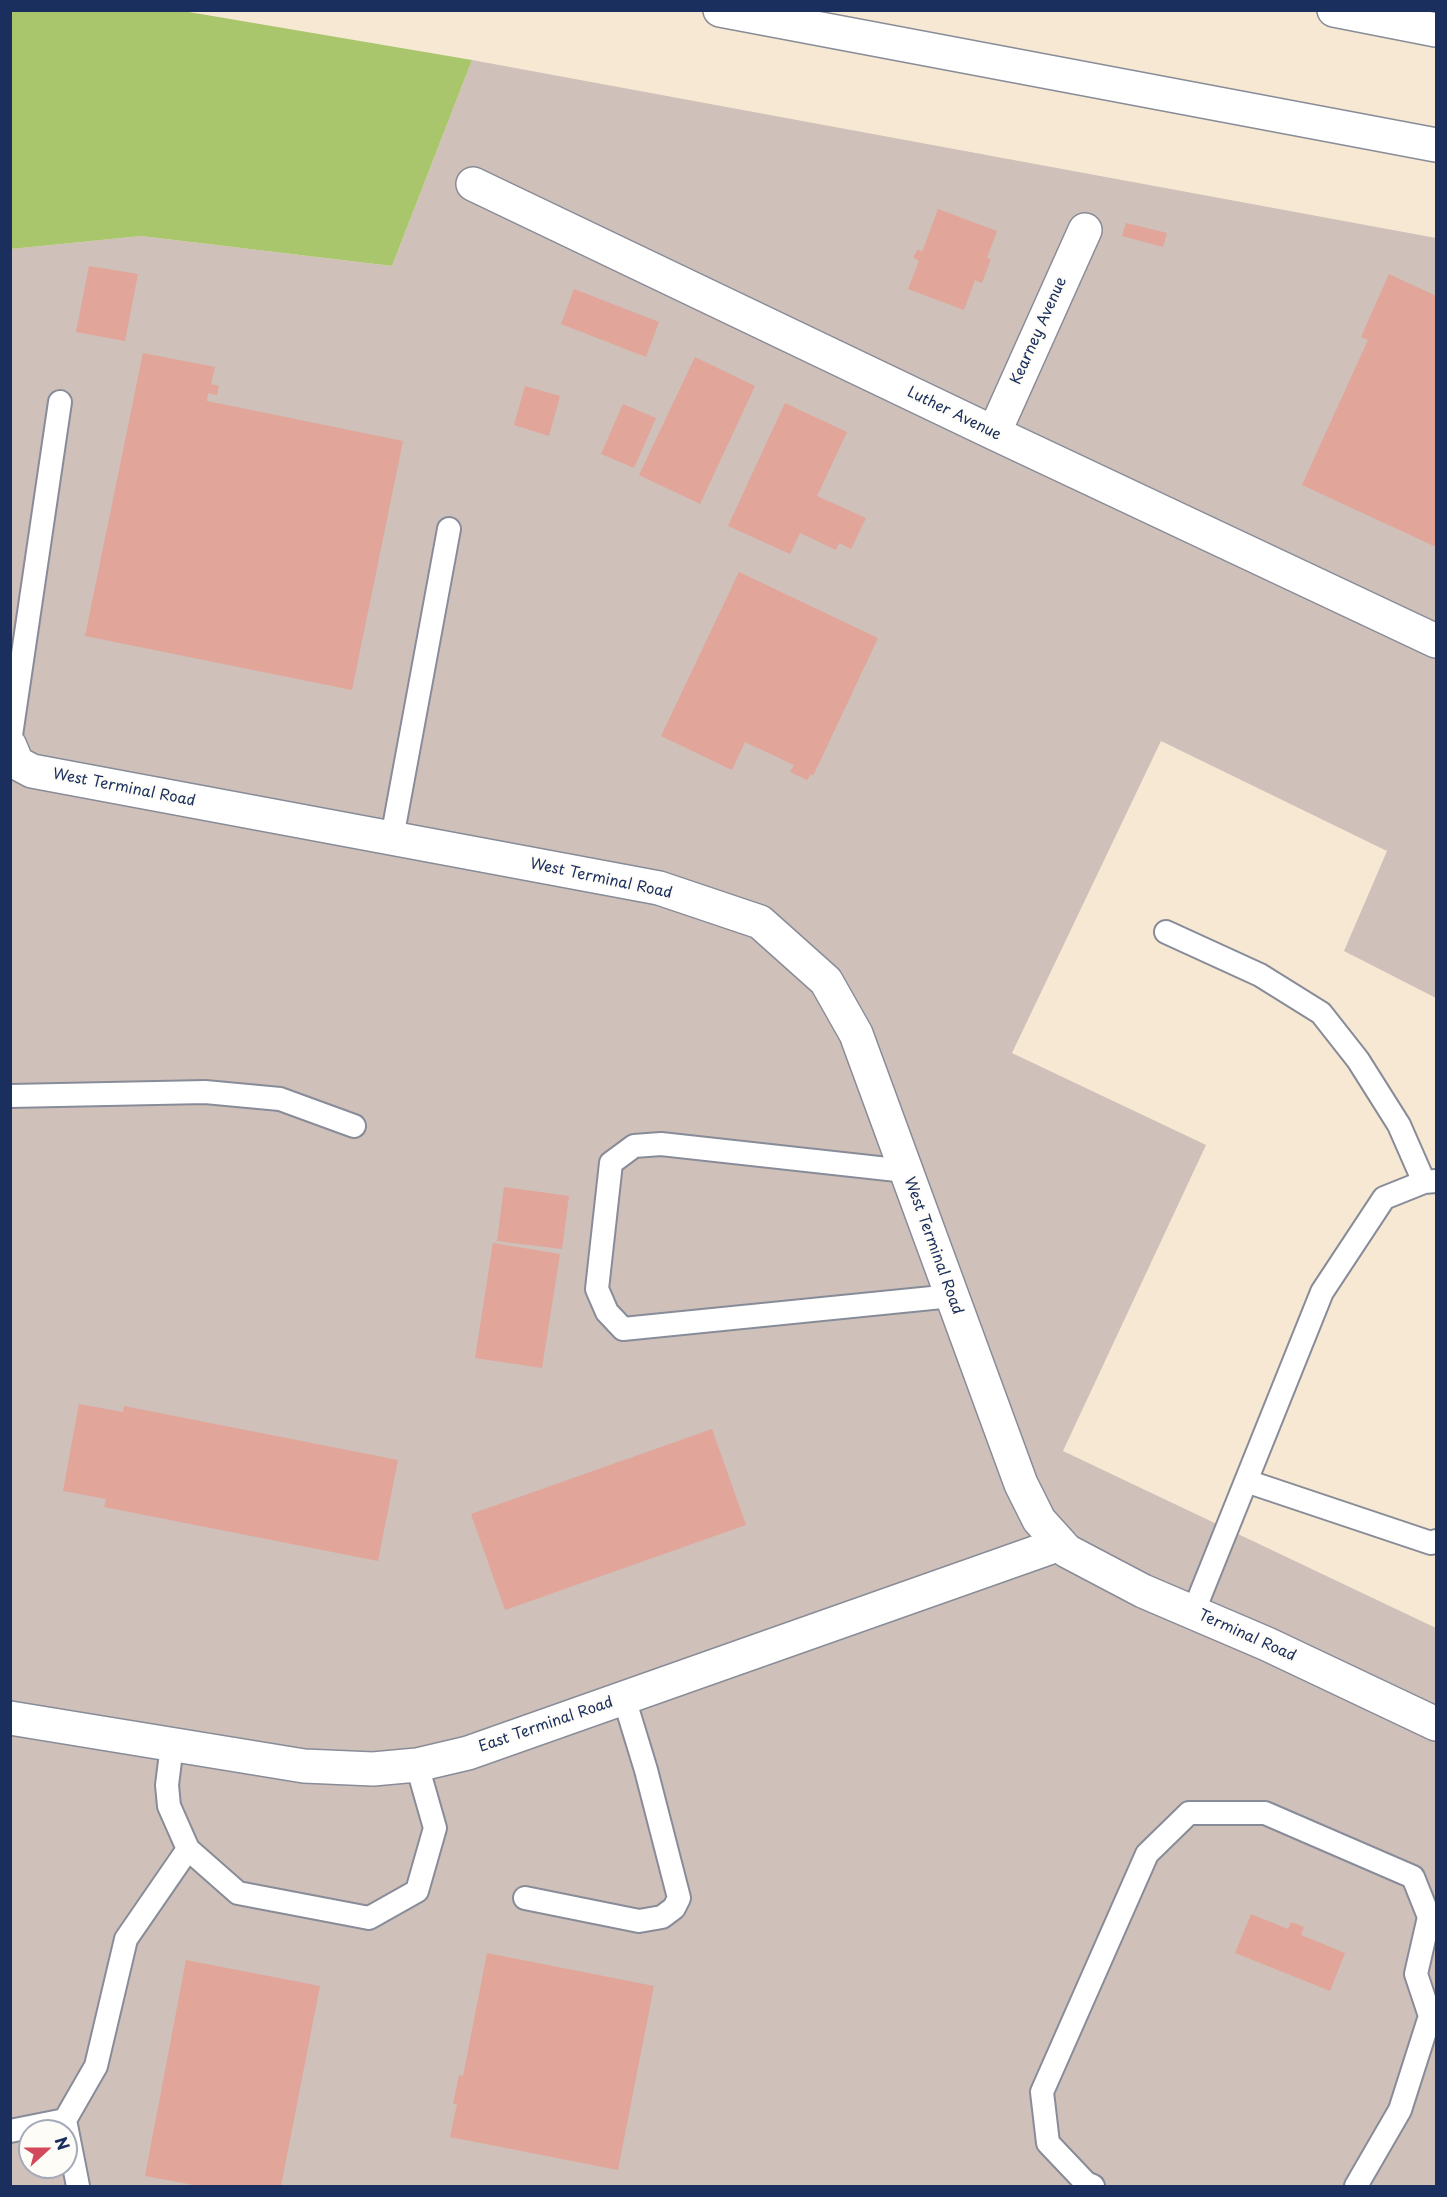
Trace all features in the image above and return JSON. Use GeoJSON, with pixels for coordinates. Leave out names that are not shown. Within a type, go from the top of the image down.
{"type":"FeatureCollection","features":[{"type":"Feature","properties":{"kind":"main road"},"geometry":{"type":"LineString","coordinates":[[720,10],[1437,145]]}},
{"type":"Feature","properties":{"kind":"main road"},"geometry":{"type":"LineString","coordinates":[[1334,10],[1437,30]]}},
{"type":"Feature","properties":{"kind":"main road","name":"Luther Avenue"},"geometry":{"type":"LineString","coordinates":[[473,184],[994,433],[1437,641]]}},
{"type":"Feature","properties":{"kind":"main road","name":"Kearney Avenue"},"geometry":{"type":"LineString","coordinates":[[994,433],[1085,230]]}},
{"type":"Feature","properties":{"kind":"main road","name":"West Terminal Road"},"geometry":{"type":"LineString","coordinates":[[10,744],[17,763],[33,771],[660,888],[760,922],[826,981],[856,1034],[1021,1484],[1039,1520],[1060,1544]]}},
{"type":"Feature","properties":{"kind":"main road","name":"Terminal Road"},"geometry":{"type":"LineString","coordinates":[[1060,1544],[1066,1551],[1133,1586],[1267,1644],[1437,1724]]}},
{"type":"Feature","properties":{"kind":"main road","name":"East Terminal Road"},"geometry":{"type":"LineString","coordinates":[[10,1718],[304,1766],[373,1769],[417,1765],[468,1753],[1060,1544]]}},
{"type":"Feature","properties":{"kind":"lane"},"geometry":{"type":"LineString","coordinates":[[10,744],[60,402]]}},
{"type":"Feature","properties":{"kind":"lane"},"geometry":{"type":"LineString","coordinates":[[392,838],[449,529]]}},
{"type":"Feature","properties":{"kind":"lane"},"geometry":{"type":"LineString","coordinates":[[1166,932],[1260,975],[1321,1013],[1358,1060],[1399,1125],[1430,1181],[1384,1198],[1322,1292],[1193,1613]]}},
{"type":"Feature","properties":{"kind":"lane"},"geometry":{"type":"LineString","coordinates":[[10,1096],[205,1092],[280,1099],[354,1126]]}},
{"type":"Feature","properties":{"kind":"lane"},"geometry":{"type":"LineString","coordinates":[[906,1171],[661,1144],[634,1146],[611,1163],[597,1289],[607,1312],[623,1329],[952,1296]]}},
{"type":"Feature","properties":{"kind":"lane"},"geometry":{"type":"LineString","coordinates":[[1246,1481],[1431,1543],[1437,1541]]}},
{"type":"Feature","properties":{"kind":"lane"},"geometry":{"type":"LineString","coordinates":[[525,1898],[639,1921],[662,1917],[674,1908],[679,1898],[646,1770],[624,1698]]}},
{"type":"Feature","properties":{"kind":"lane"},"geometry":{"type":"LineString","coordinates":[[172,1745],[167,1785],[170,1806],[188,1849],[238,1893],[369,1918],[417,1891],[435,1828],[417,1765]]}},
{"type":"Feature","properties":{"kind":"lane"},"geometry":{"type":"LineString","coordinates":[[1093,2187],[1086,2183],[1048,2144],[1042,2092],[1146,1854],[1189,1813],[1265,1813],[1413,1877],[1430,1917],[1416,1974],[1433,2017],[1400,2110],[1356,2187]]}},
{"type":"Feature","properties":{"kind":"lane"},"geometry":{"type":"LineString","coordinates":[[66,2119],[96,2066],[126,1939],[188,1849]]}},
{"type":"Feature","properties":{"kind":"shaded area"},"geometry":{"type":"Polygon","coordinates":[[[472,60],[1436,238],[1436,998],[1344,951],[1387,851],[1161,741],[1012,1053],[1206,1145],[1063,1451],[1436,1628],[1436,2186],[11,2186],[11,249],[141,236],[392,266],[472,60]]]}},
{"type":"Feature","properties":{"kind":"green space"},"geometry":{"type":"Polygon","coordinates":[[[11,10],[183,11],[472,60],[392,266],[141,236],[11,249],[11,10]]]}},
{"type":"Feature","properties":{"kind":"building"},"geometry":{"type":"Polygon","coordinates":[[[938,209],[997,231],[987,258],[991,259],[982,283],[975,280],[964,310],[908,289],[919,261],[913,257],[918,249],[922,252],[938,209]]]}},
{"type":"Feature","properties":{"kind":"building"},"geometry":{"type":"Polygon","coordinates":[[[1126,223],[1167,233],[1163,247],[1122,236],[1126,223]]]}},
{"type":"Feature","properties":{"kind":"building"},"geometry":{"type":"Polygon","coordinates":[[[89,266],[138,274],[125,341],[76,332],[89,266]]]}},
{"type":"Feature","properties":{"kind":"building"},"geometry":{"type":"Polygon","coordinates":[[[1389,274],[1436,296],[1436,547],[1302,485],[1368,340],[1361,337],[1389,274]]]}},
{"type":"Feature","properties":{"kind":"building"},"geometry":{"type":"Polygon","coordinates":[[[574,289],[659,322],[646,357],[561,324],[574,289]]]}},
{"type":"Feature","properties":{"kind":"building"},"geometry":{"type":"Polygon","coordinates":[[[143,353],[215,367],[211,384],[219,386],[217,395],[208,393],[207,401],[403,441],[352,690],[85,636],[143,353]]]}},
{"type":"Feature","properties":{"kind":"building"},"geometry":{"type":"Polygon","coordinates":[[[695,357],[755,386],[700,504],[639,475],[695,357]]]}},
{"type":"Feature","properties":{"kind":"building"},"geometry":{"type":"Polygon","coordinates":[[[525,386],[560,396],[549,436],[514,425],[525,386]]]}},
{"type":"Feature","properties":{"kind":"building"},"geometry":{"type":"Polygon","coordinates":[[[785,403],[847,432],[817,496],[866,518],[851,549],[839,543],[836,550],[800,533],[790,554],[728,526],[785,403]]]}},
{"type":"Feature","properties":{"kind":"building"},"geometry":{"type":"Polygon","coordinates":[[[623,404],[656,418],[634,468],[601,454],[623,404]]]}},
{"type":"Feature","properties":{"kind":"building"},"geometry":{"type":"Polygon","coordinates":[[[739,572],[878,638],[813,776],[811,774],[807,780],[790,772],[794,765],[745,742],[732,770],[661,736],[739,572]]]}},
{"type":"Feature","properties":{"kind":"building"},"geometry":{"type":"Polygon","coordinates":[[[504,1187],[569,1196],[562,1249],[497,1241],[504,1187]]]}},
{"type":"Feature","properties":{"kind":"building"},"geometry":{"type":"Polygon","coordinates":[[[493,1243],[560,1254],[542,1368],[475,1358],[493,1243]]]}},
{"type":"Feature","properties":{"kind":"building"},"geometry":{"type":"Polygon","coordinates":[[[79,1404],[123,1412],[124,1406],[398,1460],[378,1561],[104,1507],[106,1499],[63,1491],[79,1404]]]}},
{"type":"Feature","properties":{"kind":"building"},"geometry":{"type":"Polygon","coordinates":[[[712,1429],[746,1525],[505,1610],[471,1514],[712,1429]]]}},
{"type":"Feature","properties":{"kind":"building"},"geometry":{"type":"Polygon","coordinates":[[[1251,1914],[1288,1929],[1291,1922],[1304,1927],[1301,1935],[1345,1953],[1330,1991],[1235,1953],[1251,1914]]]}},
{"type":"Feature","properties":{"kind":"building"},"geometry":{"type":"Polygon","coordinates":[[[487,1953],[654,1986],[618,2170],[450,2137],[457,2104],[453,2104],[459,2075],[463,2076],[487,1953]]]}},
{"type":"Feature","properties":{"kind":"building"},"geometry":{"type":"Polygon","coordinates":[[[186,1960],[320,1986],[281,2186],[199,2186],[145,2176],[186,1960]]]}}]}
